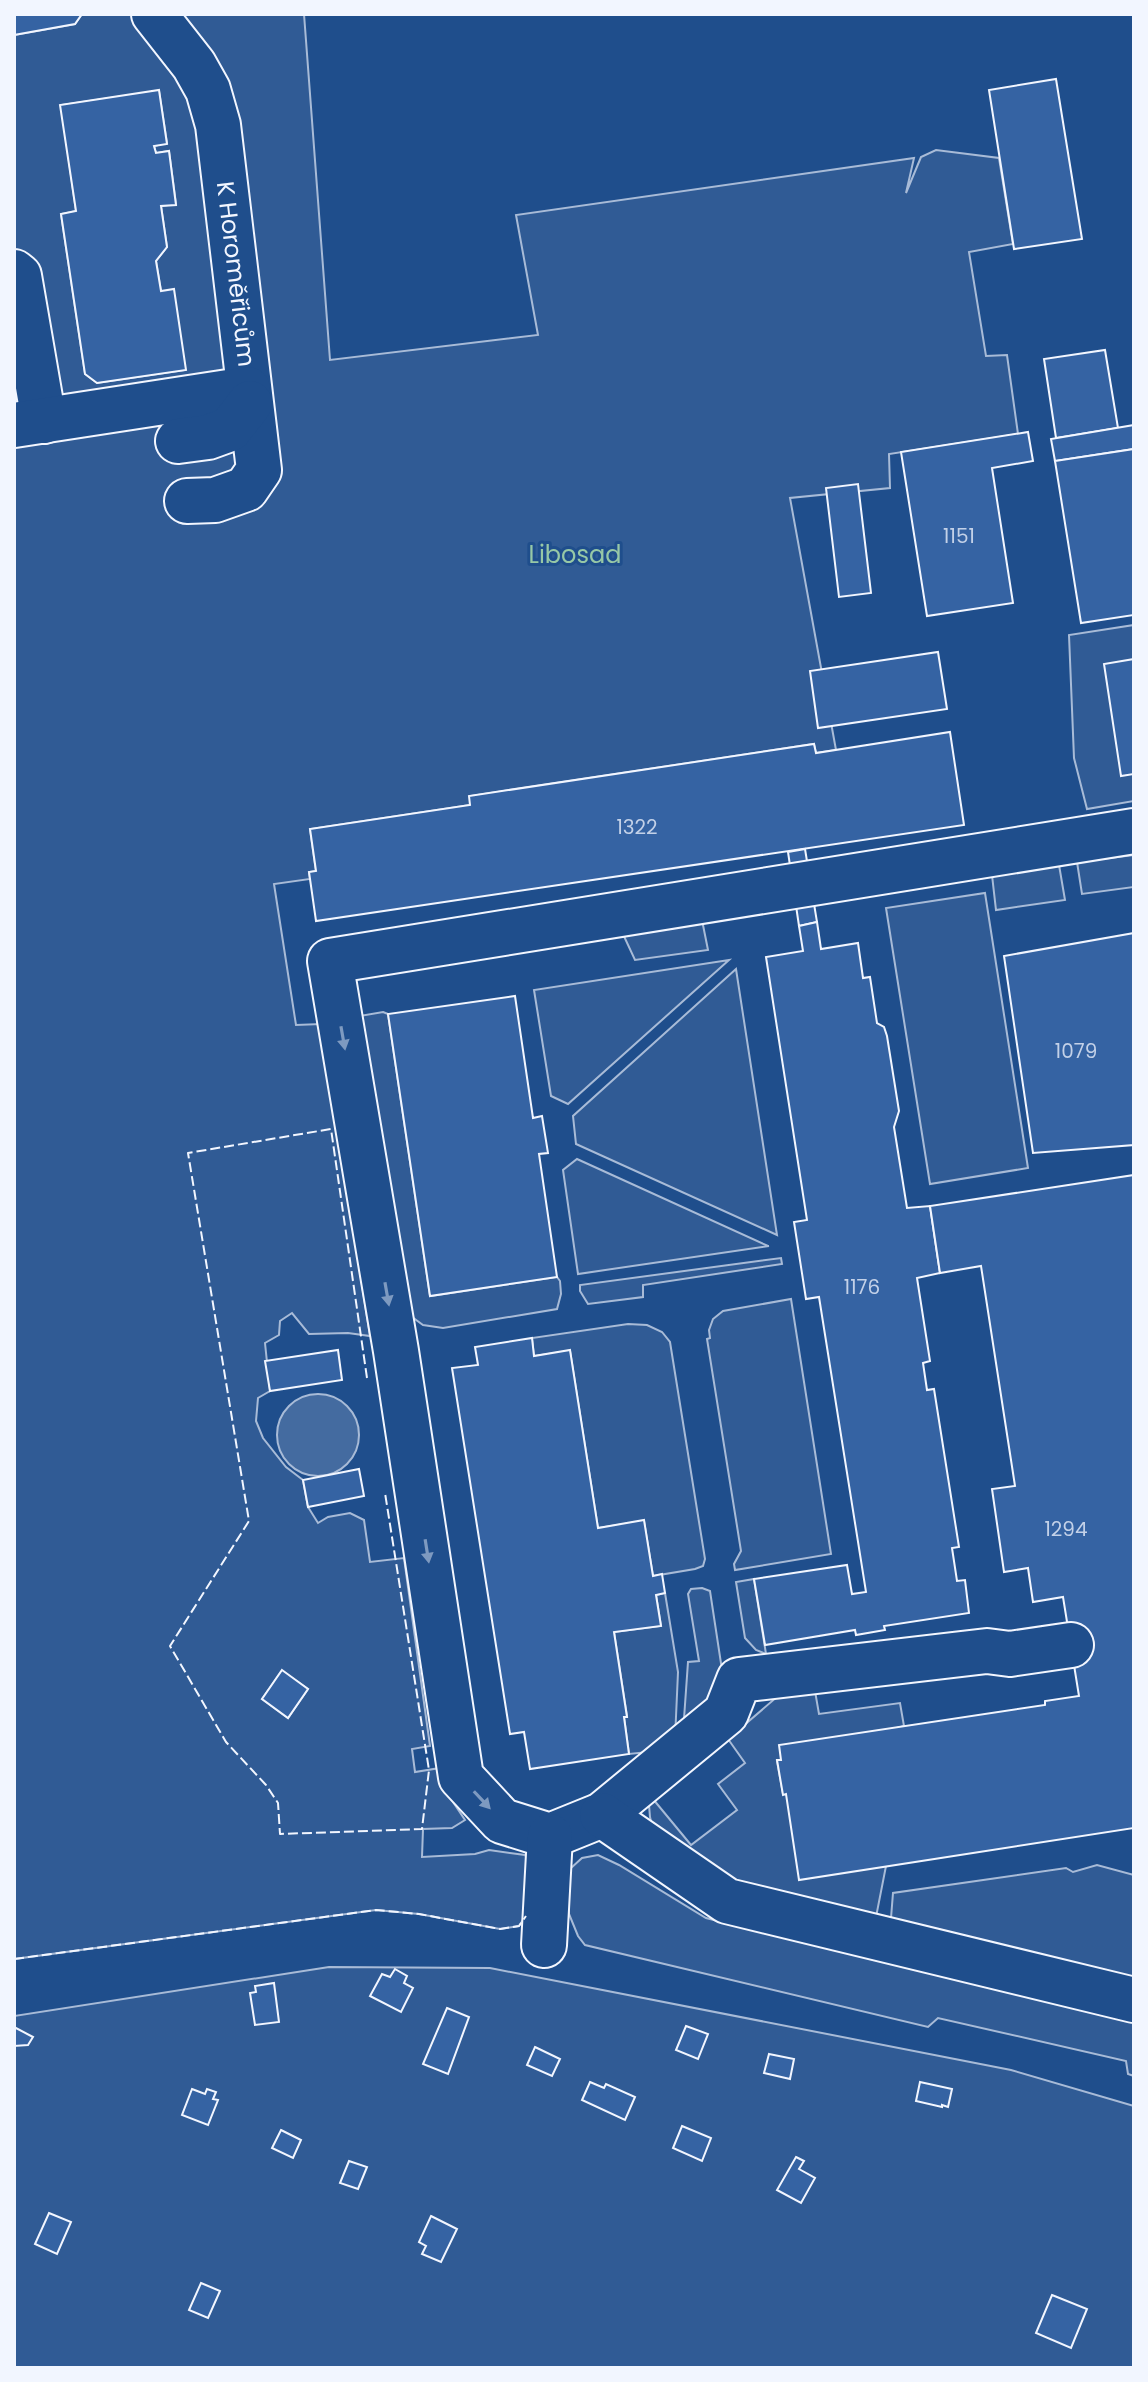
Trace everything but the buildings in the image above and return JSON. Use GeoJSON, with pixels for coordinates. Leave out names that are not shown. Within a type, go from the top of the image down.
{"type":"FeatureCollection","features":[{"type":"Feature","properties":{"kind":"street","name":"K Horoměřicům"},"geometry":{"type":"LineString","coordinates":[[154,14],[194,65],[208,90],[218,125],[259,470],[246,489],[215,500],[187,501]]}},
{"type":"Feature","properties":{"kind":"street"},"geometry":{"type":"LineString","coordinates":[[14,272],[19,276],[29,423],[249,396]]}},
{"type":"Feature","properties":{"kind":"street"},"geometry":{"type":"LineString","coordinates":[[178,441],[208,437],[230,429],[249,396]]}},
{"type":"Feature","properties":{"kind":"street"},"geometry":{"type":"LineString","coordinates":[[1071,1645],[1010,1654],[987,1651],[739,1680],[726,1713],[602,1815],[550,1836],[502,1821],[461,1777],[396,1351],[330,961],[1134,831]]}},
{"type":"Feature","properties":{"kind":"street"},"geometry":{"type":"LineString","coordinates":[[602,1815],[727,1901],[1134,2000]]}},
{"type":"Feature","properties":{"kind":"street"},"geometry":{"type":"LineString","coordinates":[[544,1945],[550,1836]]}},
{"type":"Feature","properties":{"kind":"shaded area"},"geometry":{"type":"Polygon","coordinates":[[[82,14],[304,14],[330,360],[538,335],[516,215],[914,158],[906,193],[921,157],[936,150],[999,158],[1013,244],[969,252],[986,356],[1007,355],[1018,434],[889,454],[890,488],[790,498],[836,750],[816,753],[814,744],[470,796],[470,805],[310,829],[316,871],[309,872],[310,879],[274,884],[296,1025],[321,1024],[370,1336],[309,1334],[292,1313],[280,1321],[279,1335],[265,1343],[270,1391],[258,1398],[256,1421],[263,1438],[286,1467],[303,1480],[308,1507],[318,1523],[328,1517],[350,1513],[364,1520],[370,1562],[404,1558],[430,1746],[412,1749],[415,1772],[440,1768],[443,1787],[465,1820],[452,1828],[423,1829],[422,1857],[475,1854],[489,1850],[525,1855],[533,1868],[530,1909],[519,1926],[500,1929],[419,1914],[376,1910],[14,1959],[14,35],[75,24],[82,14]],[[159,91],[61,105],[76,211],[61,214],[85,374],[97,383],[185,370],[161,291],[156,261],[167,247],[161,206],[176,204],[169,151],[156,153],[154,146],[167,143],[159,91]],[[282,1671],[262,1699],[288,1718],[308,1689],[282,1671]]]}},
{"type":"Feature","properties":{"kind":"shaded area"},"geometry":{"type":"Polygon","coordinates":[[[1134,625],[1134,801],[1087,809],[1074,758],[1069,635],[1134,625]]]}},
{"type":"Feature","properties":{"kind":"shaded area"},"geometry":{"type":"Polygon","coordinates":[[[1134,855],[1134,887],[1082,894],[1077,862],[1134,855]]]}},
{"type":"Feature","properties":{"kind":"shaded area"},"geometry":{"type":"Polygon","coordinates":[[[1059,865],[1065,900],[996,910],[992,875],[1059,865]]]}},
{"type":"Feature","properties":{"kind":"shaded area"},"geometry":{"type":"Polygon","coordinates":[[[985,893],[1028,1168],[930,1184],[886,908],[985,893]]]}},
{"type":"Feature","properties":{"kind":"shaded area"},"geometry":{"type":"Polygon","coordinates":[[[702,920],[708,950],[635,960],[622,932],[702,920]]]}},
{"type":"Feature","properties":{"kind":"shaded area"},"geometry":{"type":"Polygon","coordinates":[[[729,960],[568,1104],[551,1096],[534,990],[729,960]]]}},
{"type":"Feature","properties":{"kind":"shaded area"},"geometry":{"type":"Polygon","coordinates":[[[736,969],[777,1235],[576,1144],[573,1116],[736,969]]]}},
{"type":"Feature","properties":{"kind":"shaded area"},"geometry":{"type":"Polygon","coordinates":[[[383,1012],[388,1014],[430,1296],[557,1277],[561,1294],[557,1309],[443,1328],[423,1325],[404,1311],[348,1018],[383,1012]]]}},
{"type":"Feature","properties":{"kind":"shaded area"},"geometry":{"type":"Polygon","coordinates":[[[577,1159],[769,1246],[578,1274],[563,1170],[577,1159]]]}},
{"type":"Feature","properties":{"kind":"shaded area"},"geometry":{"type":"Polygon","coordinates":[[[781,1258],[782,1264],[643,1285],[643,1297],[588,1304],[580,1291],[580,1285],[781,1258]]]}},
{"type":"Feature","properties":{"kind":"shaded area"},"geometry":{"type":"Polygon","coordinates":[[[791,1299],[831,1554],[735,1570],[734,1564],[741,1551],[707,1339],[710,1338],[713,1319],[723,1311],[791,1299]]]}},
{"type":"Feature","properties":{"kind":"shaded area"},"geometry":{"type":"Polygon","coordinates":[[[628,1324],[647,1325],[662,1332],[670,1342],[705,1559],[703,1566],[695,1569],[653,1576],[644,1521],[598,1528],[570,1351],[534,1356],[532,1338],[628,1324]]]}},
{"type":"Feature","properties":{"kind":"shaded area"},"geometry":{"type":"Polygon","coordinates":[[[318,1394],[334,1398],[347,1406],[355,1419],[359,1435],[355,1451],[347,1464],[334,1472],[318,1476],[302,1472],[289,1464],[281,1451],[277,1435],[281,1419],[289,1406],[302,1398],[318,1394]]]}},
{"type":"Feature","properties":{"kind":"shaded area"},"geometry":{"type":"Polygon","coordinates":[[[754,1579],[766,1654],[756,1650],[745,1638],[736,1582],[754,1579]]]}},
{"type":"Feature","properties":{"kind":"shaded area"},"geometry":{"type":"Polygon","coordinates":[[[691,1589],[710,1591],[724,1683],[683,1733],[688,1662],[699,1661],[688,1594],[691,1589]]]}},
{"type":"Feature","properties":{"kind":"shaded area"},"geometry":{"type":"Polygon","coordinates":[[[665,1593],[678,1672],[675,1739],[658,1751],[629,1754],[624,1717],[627,1716],[614,1632],[661,1626],[656,1595],[665,1593]]]}},
{"type":"Feature","properties":{"kind":"shaded area"},"geometry":{"type":"Polygon","coordinates":[[[792,1684],[815,1691],[819,1714],[900,1703],[904,1726],[777,1761],[783,1794],[886,1866],[876,1917],[891,1918],[893,1893],[1066,1868],[1073,1872],[1097,1865],[1134,1875],[1134,2076],[1128,2074],[1126,2061],[938,2018],[928,2027],[585,1945],[569,1914],[568,1878],[571,1868],[582,1858],[598,1855],[706,1918],[818,1946],[825,1907],[729,1879],[653,1829],[650,1817],[649,1805],[653,1799],[691,1845],[737,1810],[718,1784],[745,1763],[728,1739],[792,1684]]]}},
{"type":"Feature","properties":{"kind":"shaded area"},"geometry":{"type":"Polygon","coordinates":[[[329,1967],[490,1968],[1011,2070],[1134,2106],[1134,2368],[14,2368],[14,2016],[329,1967]]]}},
{"type":"Feature","properties":{"kind":"fence"},"geometry":{"type":"LineString","coordinates":[[367,1378],[331,1129],[188,1153],[249,1521],[170,1646],[226,1742],[266,1785],[278,1803],[280,1834],[422,1829],[429,1770],[385,1493]]}},
{"type":"Feature","properties":{"kind":"fence"},"geometry":{"type":"LineString","coordinates":[[14,1959],[376,1910],[419,1914],[500,1929],[519,1926],[526,1916]]}},
{"type":"Feature","properties":{"kind":"park label","name":"Libosad"},"geometry":{"type":"Point","coordinates":[575,555]}}]}
